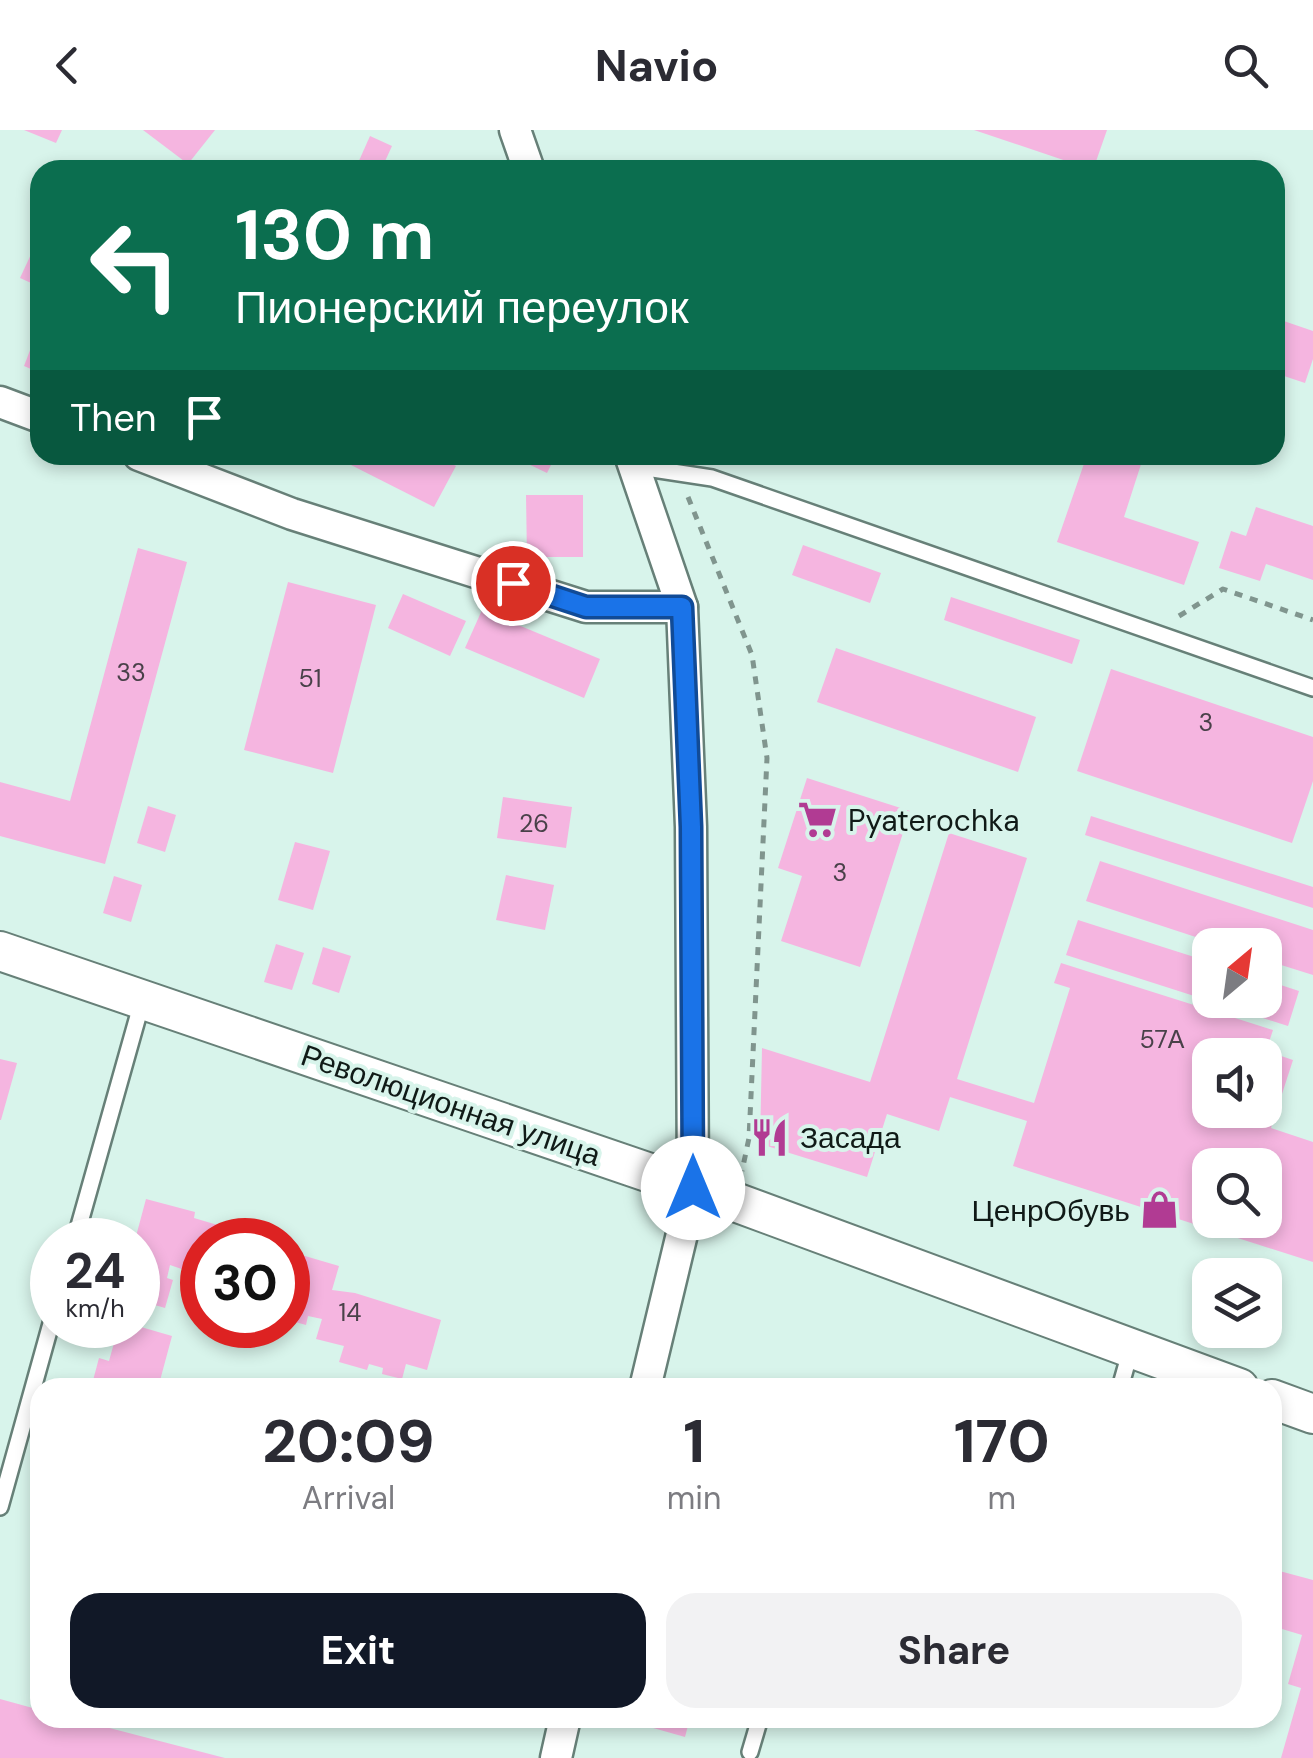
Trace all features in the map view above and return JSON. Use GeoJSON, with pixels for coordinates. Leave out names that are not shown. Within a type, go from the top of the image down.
{"type":"FeatureCollection","features":[{"type":"Feature","properties":{"kind":"street"},"geometry":{"type":"LineString","coordinates":[[514,130],[525,160]]}},
{"type":"Feature","properties":{"kind":"street"},"geometry":{"type":"LineString","coordinates":[[0,402],[30,413]]}},
{"type":"Feature","properties":{"kind":"street"},"geometry":{"type":"LineString","coordinates":[[165,465],[292,514],[586,607],[682,607]]}},
{"type":"Feature","properties":{"kind":"street"},"geometry":{"type":"LineString","coordinates":[[633,465],[682,607],[691,827],[693,1188],[647,1378]]}},
{"type":"Feature","properties":{"kind":"street","name":"Революционная улица"},"geometry":{"type":"LineString","coordinates":[[0,951],[693,1188],[1211,1378]]}},
{"type":"Feature","properties":{"kind":"street"},"geometry":{"type":"LineString","coordinates":[[1282,1403],[1313,1414]]}},
{"type":"Feature","properties":{"kind":"street"},"geometry":{"type":"LineString","coordinates":[[556,1758],[564,1728]]}},
{"type":"Feature","properties":{"kind":"lane"},"geometry":{"type":"LineString","coordinates":[[648,465],[712,478],[1313,688]]}},
{"type":"Feature","properties":{"kind":"lane"},"geometry":{"type":"LineString","coordinates":[[81,1218],[143,998]]}},
{"type":"Feature","properties":{"kind":"lane"},"geometry":{"type":"LineString","coordinates":[[36,1378],[44,1348]]}},
{"type":"Feature","properties":{"kind":"lane"},"geometry":{"type":"LineString","coordinates":[[1123,1378],[1131,1349]]}},
{"type":"Feature","properties":{"kind":"lane"},"geometry":{"type":"LineString","coordinates":[[0,1508],[30,1400]]}},
{"type":"Feature","properties":{"kind":"lane"},"geometry":{"type":"LineString","coordinates":[[750,1752],[757,1728]]}},
{"type":"Feature","properties":{"kind":"path"},"geometry":{"type":"LineString","coordinates":[[679,474],[752,655],[767,758],[749,1138]]}},
{"type":"Feature","properties":{"kind":"path"},"geometry":{"type":"LineString","coordinates":[[1161,610],[1180,616],[1223,589],[1313,620]]}},
{"type":"Feature","properties":{"kind":"building"},"geometry":{"type":"Polygon","coordinates":[[[24,130],[62,130],[56,143],[24,130]]]}},
{"type":"Feature","properties":{"kind":"building"},"geometry":{"type":"Polygon","coordinates":[[[143,130],[215,130],[191,160],[183,160],[143,130]]]}},
{"type":"Feature","properties":{"kind":"building"},"geometry":{"type":"Polygon","coordinates":[[[974,130],[1107,130],[1096,160],[1063,160],[974,130]]]}},
{"type":"Feature","properties":{"kind":"building"},"geometry":{"type":"Polygon","coordinates":[[[370,136],[392,146],[386,160],[359,160],[370,136]]]}},
{"type":"Feature","properties":{"kind":"building"},"geometry":{"type":"Polygon","coordinates":[[[30,256],[30,282],[20,278],[30,256]]]}},
{"type":"Feature","properties":{"kind":"building"},"geometry":{"type":"Polygon","coordinates":[[[1285,321],[1313,331],[1313,359],[1305,383],[1285,376],[1285,321]]]}},
{"type":"Feature","properties":{"kind":"building"},"geometry":{"type":"Polygon","coordinates":[[[351,465],[456,466],[434,507],[351,465]]]}},
{"type":"Feature","properties":{"kind":"building"},"geometry":{"type":"Polygon","coordinates":[[[530,465],[551,465],[547,473],[530,465]]]}},
{"type":"Feature","properties":{"kind":"building"},"geometry":{"type":"Polygon","coordinates":[[[1084,465],[1141,465],[1124,517],[1199,542],[1184,585],[1057,542],[1084,465]]]}},
{"type":"Feature","properties":{"kind":"building"},"geometry":{"type":"Polygon","coordinates":[[[526,495],[583,495],[583,557],[527,557],[526,495]]]}},
{"type":"Feature","properties":{"kind":"building"},"geometry":{"type":"Polygon","coordinates":[[[1256,507],[1313,526],[1313,580],[1266,564],[1260,581],[1219,568],[1231,531],[1246,536],[1256,507]]]}},
{"type":"Feature","properties":{"kind":"building"},"geometry":{"type":"Polygon","coordinates":[[[803,545],[881,573],[870,603],[792,575],[803,545]]]}},
{"type":"Feature","properties":{"kind":"building"},"geometry":{"type":"Polygon","coordinates":[[[138,548],[187,562],[105,864],[0,836],[0,782],[70,801],[138,548]]]}},
{"type":"Feature","properties":{"kind":"building"},"geometry":{"type":"Polygon","coordinates":[[[288,582],[376,605],[333,773],[244,750],[288,582]]]}},
{"type":"Feature","properties":{"kind":"building"},"geometry":{"type":"Polygon","coordinates":[[[403,594],[466,621],[450,656],[388,628],[403,594]]]}},
{"type":"Feature","properties":{"kind":"building"},"geometry":{"type":"Polygon","coordinates":[[[951,597],[1080,640],[1072,664],[944,620],[951,597]]]}},
{"type":"Feature","properties":{"kind":"building"},"geometry":{"type":"Polygon","coordinates":[[[482,610],[600,659],[584,698],[465,648],[482,610]]]}},
{"type":"Feature","properties":{"kind":"building"},"geometry":{"type":"Polygon","coordinates":[[[836,648],[1036,717],[1018,772],[817,702],[836,648]]]}},
{"type":"Feature","properties":{"kind":"building"},"geometry":{"type":"Polygon","coordinates":[[[1111,669],[1313,737],[1313,781],[1292,843],[1077,771],[1111,669]]]}},
{"type":"Feature","properties":{"kind":"building"},"geometry":{"type":"Polygon","coordinates":[[[807,778],[910,811],[860,967],[781,941],[802,876],[778,868],[807,778]]]}},
{"type":"Feature","properties":{"kind":"building"},"geometry":{"type":"Polygon","coordinates":[[[503,797],[572,807],[566,848],[497,838],[503,797]]]}},
{"type":"Feature","properties":{"kind":"building"},"geometry":{"type":"Polygon","coordinates":[[[148,806],[176,815],[165,852],[137,843],[148,806]]]}},
{"type":"Feature","properties":{"kind":"building"},"geometry":{"type":"Polygon","coordinates":[[[1091,816],[1313,887],[1313,908],[1085,835],[1091,816]]]}},
{"type":"Feature","properties":{"kind":"building"},"geometry":{"type":"Polygon","coordinates":[[[949,833],[1027,858],[957,1079],[1034,1103],[1070,988],[1054,983],[1061,963],[1192,1004],[1192,1018],[1235,1018],[1273,1030],[1270,1038],[1192,1038],[1192,1128],[1271,1128],[1313,1142],[1313,1262],[1238,1238],[1282,1238],[1282,1148],[1192,1148],[1192,1223],[1013,1166],[1027,1121],[950,1097],[939,1131],[887,1114],[867,1177],[760,1144],[762,1048],[870,1082],[949,833]]]}},
{"type":"Feature","properties":{"kind":"building"},"geometry":{"type":"Polygon","coordinates":[[[295,842],[330,851],[313,910],[278,900],[295,842]]]}},
{"type":"Feature","properties":{"kind":"building"},"geometry":{"type":"Polygon","coordinates":[[[1100,861],[1313,930],[1313,975],[1282,965],[1282,928],[1192,928],[1192,936],[1086,901],[1100,861]]]}},
{"type":"Feature","properties":{"kind":"building"},"geometry":{"type":"Polygon","coordinates":[[[506,875],[554,885],[545,930],[496,920],[506,875]]]}},
{"type":"Feature","properties":{"kind":"building"},"geometry":{"type":"Polygon","coordinates":[[[114,876],[142,885],[131,922],[103,913],[114,876]]]}},
{"type":"Feature","properties":{"kind":"building"},"geometry":{"type":"Polygon","coordinates":[[[1078,920],[1192,956],[1192,995],[1066,955],[1078,920]]]}},
{"type":"Feature","properties":{"kind":"building"},"geometry":{"type":"Polygon","coordinates":[[[276,944],[304,953],[292,990],[264,982],[276,944]]]}},
{"type":"Feature","properties":{"kind":"building"},"geometry":{"type":"Polygon","coordinates":[[[323,947],[351,956],[339,993],[312,984],[323,947]]]}},
{"type":"Feature","properties":{"kind":"building"},"geometry":{"type":"Polygon","coordinates":[[[1282,986],[1299,991],[1288,1026],[1263,1018],[1282,1018],[1282,986]]]}},
{"type":"Feature","properties":{"kind":"building"},"geometry":{"type":"Polygon","coordinates":[[[1282,1056],[1293,1060],[1282,1094],[1282,1056]]]}},
{"type":"Feature","properties":{"kind":"building"},"geometry":{"type":"Polygon","coordinates":[[[0,1059],[17,1063],[1,1120],[0,1120],[0,1059]]]}},
{"type":"Feature","properties":{"kind":"building"},"geometry":{"type":"Polygon","coordinates":[[[146,1199],[195,1212],[194,1218],[180,1218],[180,1268],[170,1265],[167,1278],[173,1280],[165,1308],[160,1307],[160,1218],[141,1218],[146,1199]]]}},
{"type":"Feature","properties":{"kind":"building"},"geometry":{"type":"Polygon","coordinates":[[[310,1257],[339,1266],[332,1290],[355,1293],[441,1320],[427,1370],[406,1364],[402,1378],[398,1378],[382,1374],[383,1368],[369,1364],[367,1370],[339,1362],[344,1346],[316,1339],[322,1319],[310,1316],[310,1257]]]}},
{"type":"Feature","properties":{"kind":"building"},"geometry":{"type":"Polygon","coordinates":[[[160,1333],[172,1336],[161,1378],[94,1378],[99,1358],[109,1361],[113,1348],[160,1348],[160,1333]]]}},
{"type":"Feature","properties":{"kind":"building"},"geometry":{"type":"Polygon","coordinates":[[[1282,1572],[1313,1580],[1313,1758],[1281,1758],[1301,1688],[1288,1684],[1302,1635],[1282,1629],[1282,1572]]]}},
{"type":"Feature","properties":{"kind":"building"},"geometry":{"type":"Polygon","coordinates":[[[0,1699],[30,1707],[30,1728],[110,1728],[225,1758],[0,1758],[0,1699]]]}},
{"type":"Feature","properties":{"kind":"building"},"geometry":{"type":"Polygon","coordinates":[[[653,1728],[687,1728],[685,1737],[653,1728]]]}},
{"type":"Feature","properties":{"kind":"place","name":"Pyaterochka"},"geometry":{"type":"Point","coordinates":[818,820]}},
{"type":"Feature","properties":{"kind":"place","name":"Засада"},"geometry":{"type":"Point","coordinates":[770,1137]}},
{"type":"Feature","properties":{"kind":"place","name":"ЦенрОбувь"},"geometry":{"type":"Point","coordinates":[1160,1210]}},
{"type":"Feature","properties":{"kind":"route"},"geometry":{"type":"LineString","coordinates":[[513,583],[586,607],[682,607],[691,827],[693,1188]]}}]}
